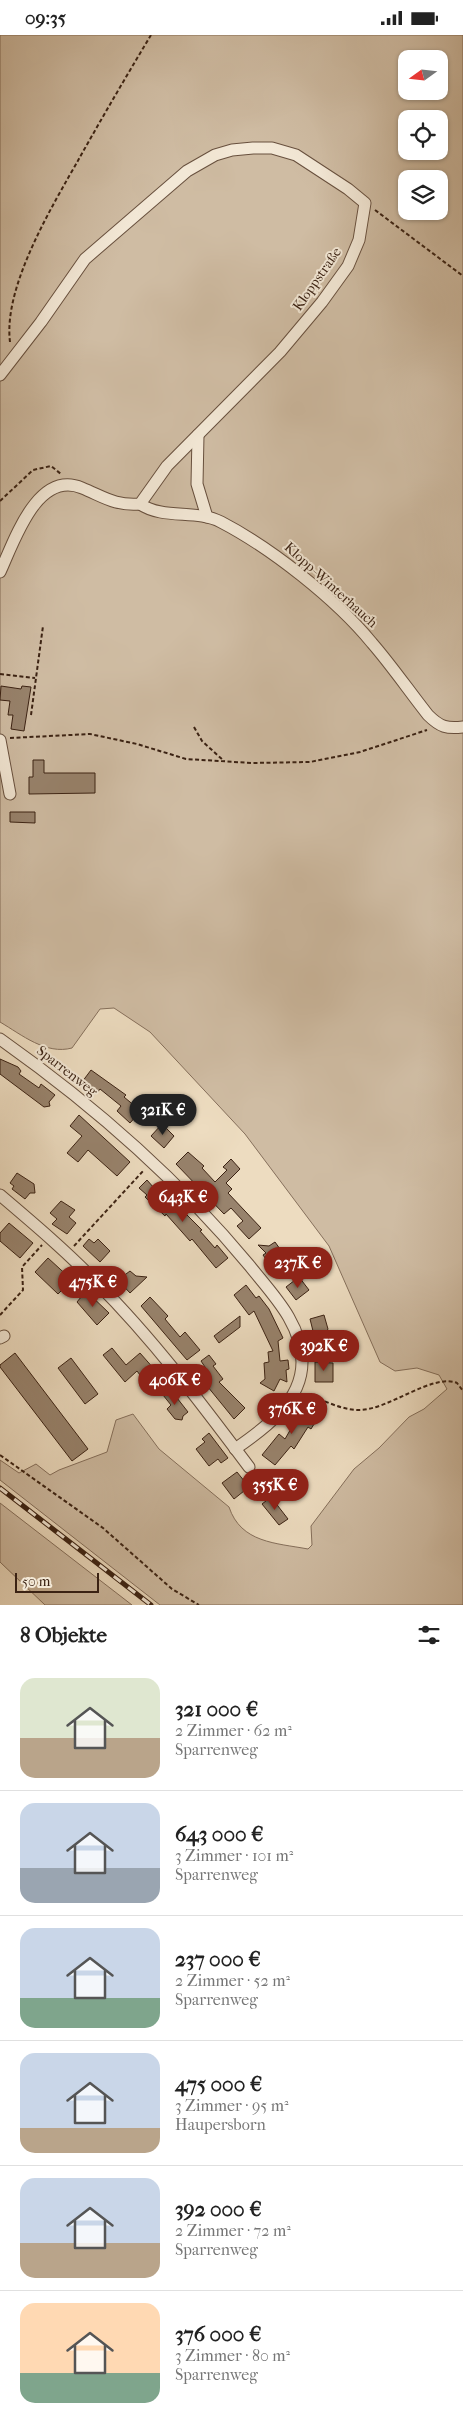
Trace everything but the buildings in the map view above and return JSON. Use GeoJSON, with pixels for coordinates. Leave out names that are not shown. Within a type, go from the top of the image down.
{"type":"FeatureCollection","features":[{"type":"Feature","properties":{"kind":"street"},"geometry":{"type":"LineString","coordinates":[[0,375],[16,356],[85,259],[187,171],[215,155],[253,148],[272,148],[296,155],[348,189],[365,203]]}},
{"type":"Feature","properties":{"kind":"street","name":"Kloppstraße"},"geometry":{"type":"LineString","coordinates":[[140,504],[168,466],[280,352],[322,302],[348,266],[359,240],[365,203]]}},
{"type":"Feature","properties":{"kind":"street"},"geometry":{"type":"LineString","coordinates":[[198,435],[196,484],[207,517]]}},
{"type":"Feature","properties":{"kind":"street"},"geometry":{"type":"LineString","coordinates":[[0,572],[33,504],[50,490],[65,485],[80,487],[116,504],[140,504]]}},
{"type":"Feature","properties":{"kind":"street","name":"Klopp-Winterhauch"},"geometry":{"type":"LineString","coordinates":[[140,504],[158,511],[207,517],[233,529],[272,553],[342,612],[371,641],[439,726]]}},
{"type":"Feature","properties":{"kind":"street"},"geometry":{"type":"LineString","coordinates":[[439,726],[449,729],[463,727]]}},
{"type":"Feature","properties":{"kind":"street"},"geometry":{"type":"LineString","coordinates":[[4,739],[10,794]]}},
{"type":"Feature","properties":{"kind":"street","name":"Sparrenweg"},"geometry":{"type":"LineString","coordinates":[[0,1039],[87,1105],[186,1194],[231,1243],[288,1314],[301,1347],[302,1365],[296,1389],[278,1415],[235,1449]]}},
{"type":"Feature","properties":{"kind":"street"},"geometry":{"type":"LineString","coordinates":[[0,1195],[67,1253],[98,1283],[165,1358],[249,1467]]}},
{"type":"Feature","properties":{"kind":"path"},"geometry":{"type":"LineString","coordinates":[[16,356],[11,344],[10,320],[20,279],[35,241],[108,106],[151,35]]}},
{"type":"Feature","properties":{"kind":"path"},"geometry":{"type":"LineString","coordinates":[[365,203],[463,275]]}},
{"type":"Feature","properties":{"kind":"path"},"geometry":{"type":"LineString","coordinates":[[0,501],[38,467],[51,466],[57,469],[62,475],[65,485]]}},
{"type":"Feature","properties":{"kind":"path"},"geometry":{"type":"LineString","coordinates":[[31,715],[43,626]]}},
{"type":"Feature","properties":{"kind":"path"},"geometry":{"type":"LineString","coordinates":[[0,674],[36,678]]}},
{"type":"Feature","properties":{"kind":"path"},"geometry":{"type":"LineString","coordinates":[[4,739],[90,734],[137,744],[186,759],[252,763],[310,762],[360,752],[439,726]]}},
{"type":"Feature","properties":{"kind":"path"},"geometry":{"type":"LineString","coordinates":[[194,727],[202,741],[224,761]]}},
{"type":"Feature","properties":{"kind":"path"},"geometry":{"type":"LineString","coordinates":[[67,1253],[152,1162]]}},
{"type":"Feature","properties":{"kind":"path"},"geometry":{"type":"LineString","coordinates":[[0,1315],[24,1288],[22,1267],[49,1237]]}},
{"type":"Feature","properties":{"kind":"path"},"geometry":{"type":"LineString","coordinates":[[296,1389],[339,1406],[358,1410],[375,1407],[444,1380],[457,1383],[463,1391]]}},
{"type":"Feature","properties":{"kind":"path"},"geometry":{"type":"LineString","coordinates":[[0,1455],[103,1528],[172,1589],[199,1605]]}},
{"type":"Feature","properties":{"kind":"shaded area"},"geometry":{"type":"Polygon","coordinates":[[[0,35],[463,35],[463,1605],[160,1605],[0,1480],[0,1460],[19,1473],[36,1464],[50,1475],[107,1452],[116,1420],[133,1414],[159,1449],[229,1507],[242,1528],[251,1535],[272,1543],[308,1549],[312,1545],[311,1526],[354,1469],[379,1448],[409,1417],[424,1409],[447,1389],[439,1375],[417,1368],[395,1371],[380,1362],[329,1246],[245,1134],[150,1032],[114,1008],[100,1009],[72,1048],[53,1049],[34,1043],[0,1022],[0,35]]]}},
{"type":"Feature","properties":{"kind":"shaded area"},"geometry":{"type":"Polygon","coordinates":[[[0,1503],[132,1605],[45,1605],[0,1562],[0,1503]]]}},
{"type":"Feature","properties":{"kind":"railway"},"geometry":{"type":"LineString","coordinates":[[0,1488],[151,1605]]}}]}
